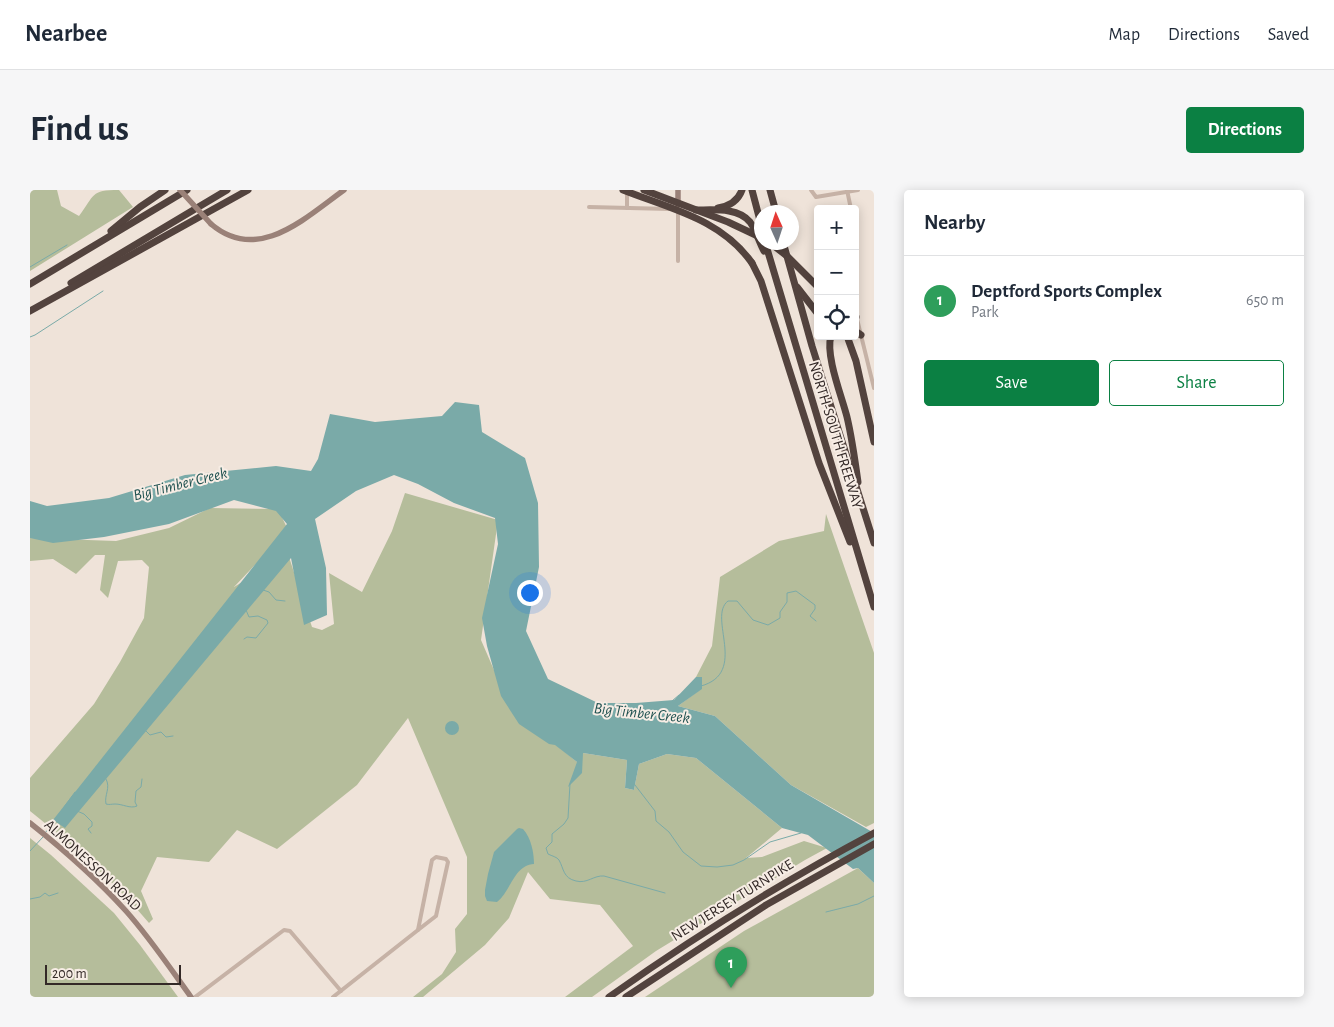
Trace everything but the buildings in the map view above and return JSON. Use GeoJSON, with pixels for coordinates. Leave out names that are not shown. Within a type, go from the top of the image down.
{"type":"FeatureCollection","features":[{"type":"Feature","properties":{"kind":"highway"},"geometry":{"type":"LineString","coordinates":[[82,253],[140,207],[165,190]]}},
{"type":"Feature","properties":{"kind":"highway"},"geometry":{"type":"LineString","coordinates":[[30,284],[187,190]]}},
{"type":"Feature","properties":{"kind":"highway"},"geometry":{"type":"LineString","coordinates":[[30,309],[227,190]]}},
{"type":"Feature","properties":{"kind":"highway"},"geometry":{"type":"LineString","coordinates":[[30,309],[248,190]]}},
{"type":"Feature","properties":{"kind":"highway"},"geometry":{"type":"LineString","coordinates":[[623,190],[714,226],[730,237],[752,263],[761,281],[818,463],[867,584]]}},
{"type":"Feature","properties":{"kind":"highway"},"geometry":{"type":"LineString","coordinates":[[644,190],[728,222],[754,234]]}},
{"type":"Feature","properties":{"kind":"highway"},"geometry":{"type":"LineString","coordinates":[[710,210],[734,203],[742,190]]}},
{"type":"Feature","properties":{"kind":"highway"},"geometry":{"type":"LineString","coordinates":[[752,190],[756,205]]}},
{"type":"Feature","properties":{"kind":"highway"},"geometry":{"type":"LineString","coordinates":[[770,190],[774,205]]}},
{"type":"Feature","properties":{"kind":"highway"},"geometry":{"type":"LineString","coordinates":[[678,210],[736,212],[748,220],[772,270]]}},
{"type":"Feature","properties":{"kind":"highway","name":"NORTH-SOUTH FREEWAY"},"geometry":{"type":"LineString","coordinates":[[768,250],[772,270],[874,607]]}},
{"type":"Feature","properties":{"kind":"highway"},"geometry":{"type":"LineString","coordinates":[[778,250],[792,260],[814,283]]}},
{"type":"Feature","properties":{"kind":"highway","name":"NORTH-SOUTH FREEWAY"},"geometry":{"type":"LineString","coordinates":[[785,250],[874,543]]}},
{"type":"Feature","properties":{"kind":"highway"},"geometry":{"type":"LineString","coordinates":[[793,280],[814,309]]}},
{"type":"Feature","properties":{"kind":"highway"},"geometry":{"type":"LineString","coordinates":[[831,340],[830,351],[855,453],[860,500]]}},
{"type":"Feature","properties":{"kind":"highway"},"geometry":{"type":"LineString","coordinates":[[848,340],[874,442]]}},
{"type":"Feature","properties":{"kind":"highway","name":"NEW JERSEY TURNPIKE"},"geometry":{"type":"LineString","coordinates":[[609,997],[734,913],[874,833]]}},
{"type":"Feature","properties":{"kind":"highway","name":"NEW JERSEY TURNPIKE"},"geometry":{"type":"LineString","coordinates":[[626,997],[688,954],[766,906],[874,844]]}},
{"type":"Feature","properties":{"kind":"main road"},"geometry":{"type":"LineString","coordinates":[[180,190],[211,224],[224,234],[240,240],[266,238],[284,231],[344,190]]}},
{"type":"Feature","properties":{"kind":"main road"},"geometry":{"type":"LineString","coordinates":[[678,190],[678,210]]}},
{"type":"Feature","properties":{"kind":"main road","name":"ALMONESSON ROAD"},"geometry":{"type":"LineString","coordinates":[[30,823],[95,880],[127,912],[193,997]]}},
{"type":"Feature","properties":{"kind":"street"},"geometry":{"type":"LineString","coordinates":[[627,190],[627,208]]}},
{"type":"Feature","properties":{"kind":"street"},"geometry":{"type":"LineString","coordinates":[[810,190],[816,197],[858,190]]}},
{"type":"Feature","properties":{"kind":"street"},"geometry":{"type":"LineString","coordinates":[[847,191],[850,205]]}},
{"type":"Feature","properties":{"kind":"street"},"geometry":{"type":"LineString","coordinates":[[589,207],[678,210],[678,261]]}},
{"type":"Feature","properties":{"kind":"street"},"geometry":{"type":"LineString","coordinates":[[859,336],[874,388]]}},
{"type":"Feature","properties":{"kind":"street"},"geometry":{"type":"LineString","coordinates":[[333,997],[436,916],[448,862],[446,859],[436,857],[432,860],[418,930]]}},
{"type":"Feature","properties":{"kind":"street"},"geometry":{"type":"LineString","coordinates":[[193,997],[284,930],[290,931],[341,991]]}},
{"type":"Feature","properties":{"kind":"green space"},"geometry":{"type":"Polygon","coordinates":[[[30,190],[57,190],[61,206],[79,216],[94,195],[103,191],[119,190],[133,207],[30,271],[30,190]]]}},
{"type":"Feature","properties":{"kind":"green space"},"geometry":{"type":"Polygon","coordinates":[[[405,493],[498,520],[481,640],[510,707],[577,762],[583,753],[627,760],[625,788],[634,790],[639,764],[667,754],[696,758],[782,828],[746,858],[762,857],[804,841],[827,848],[656,951],[592,997],[565,997],[633,946],[600,905],[550,899],[528,872],[509,918],[485,945],[423,997],[413,997],[442,974],[456,952],[455,929],[467,914],[467,857],[408,718],[357,785],[277,849],[237,830],[209,862],[157,857],[141,891],[153,919],[149,923],[92,864],[30,811],[30,778],[94,704],[120,662],[144,618],[149,567],[142,560],[118,561],[108,598],[100,590],[105,555],[95,555],[76,574],[53,559],[30,561],[30,538],[116,541],[169,528],[210,508],[278,509],[288,530],[234,587],[288,554],[312,627],[322,630],[334,624],[329,573],[362,592],[392,531],[405,493]]]}},
{"type":"Feature","properties":{"kind":"green space"},"geometry":{"type":"Polygon","coordinates":[[[826,514],[874,653],[874,823],[866,827],[791,785],[715,716],[678,706],[701,689],[702,678],[696,677],[712,646],[720,577],[779,541],[824,531],[826,514]]]}},
{"type":"Feature","properties":{"kind":"green space"},"geometry":{"type":"Polygon","coordinates":[[[30,838],[114,913],[178,997],[30,997],[30,838]]]}},
{"type":"Feature","properties":{"kind":"green space"},"geometry":{"type":"Polygon","coordinates":[[[858,868],[874,883],[874,997],[645,997],[744,931],[858,868]]]}},
{"type":"Feature","properties":{"kind":"water","name":"Big Timber Creek"},"geometry":{"type":"Polygon","coordinates":[[[455,402],[479,405],[482,432],[525,458],[538,503],[539,567],[526,631],[548,679],[598,703],[636,703],[674,700],[696,677],[702,677],[702,689],[678,706],[715,716],[791,785],[874,833],[874,883],[858,868],[853,869],[808,835],[782,828],[696,758],[667,754],[639,764],[634,790],[625,788],[627,760],[583,753],[582,773],[568,787],[577,762],[555,745],[549,744],[519,724],[501,696],[487,646],[482,618],[498,544],[495,518],[454,503],[418,484],[394,475],[356,491],[315,519],[326,568],[327,615],[304,625],[291,558],[65,828],[53,820],[287,524],[276,511],[234,500],[169,524],[104,537],[53,543],[30,538],[30,501],[47,506],[109,498],[185,475],[276,466],[311,471],[318,459],[330,414],[375,422],[442,416],[455,402]]]}},
{"type":"Feature","properties":{"kind":"water"},"geometry":{"type":"Polygon","coordinates":[[[449,721],[455,721],[459,728],[455,735],[449,735],[445,731],[445,725],[449,721]]]}},
{"type":"Feature","properties":{"kind":"water"},"geometry":{"type":"Polygon","coordinates":[[[519,828],[523,829],[530,841],[534,864],[527,865],[517,874],[497,902],[487,901],[485,890],[494,852],[519,828]]]}},
{"type":"Feature","properties":{"kind":"waterway"},"geometry":{"type":"LineString","coordinates":[[30,267],[67,245]]}},
{"type":"Feature","properties":{"kind":"waterway"},"geometry":{"type":"LineString","coordinates":[[30,337],[103,291]]}},
{"type":"Feature","properties":{"kind":"waterway"},"geometry":{"type":"LineString","coordinates":[[263,590],[269,592],[276,600],[285,601]]}},
{"type":"Feature","properties":{"kind":"waterway"},"geometry":{"type":"LineString","coordinates":[[701,686],[715,679],[723,669],[725,645],[722,619],[723,609],[728,601],[737,601],[753,620],[768,625],[780,618],[780,612],[787,602],[787,593],[796,591],[815,605],[815,609],[810,616],[816,621]]}},
{"type":"Feature","properties":{"kind":"waterway"},"geometry":{"type":"LineString","coordinates":[[244,639],[247,637],[256,638],[268,623],[267,620],[258,616],[249,617],[246,610]]}},
{"type":"Feature","properties":{"kind":"waterway","name":"Big Timber Creek"},"geometry":{"type":"LineString","coordinates":[[672,701],[679,695]]}},
{"type":"Feature","properties":{"kind":"waterway"},"geometry":{"type":"LineString","coordinates":[[145,730],[150,735],[161,732],[166,737],[173,736]]}},
{"type":"Feature","properties":{"kind":"waterway"},"geometry":{"type":"LineString","coordinates":[[106,779],[108,785],[106,804],[132,807],[137,806],[135,802],[136,791],[141,787],[142,779]]}},
{"type":"Feature","properties":{"kind":"waterway"},"geometry":{"type":"LineString","coordinates":[[570,784],[568,818],[552,834],[552,842],[546,848],[548,854],[559,860],[564,873],[572,880],[580,882],[604,876],[665,893]]}},
{"type":"Feature","properties":{"kind":"waterway"},"geometry":{"type":"LineString","coordinates":[[635,785],[655,811],[656,821],[669,832],[683,852],[701,866],[733,865],[744,860],[770,842],[801,833]]}},
{"type":"Feature","properties":{"kind":"waterway"},"geometry":{"type":"LineString","coordinates":[[64,807],[75,792]]}},
{"type":"Feature","properties":{"kind":"waterway"},"geometry":{"type":"LineString","coordinates":[[77,811],[84,814],[92,822],[92,826],[88,829],[91,833]]}},
{"type":"Feature","properties":{"kind":"waterway"},"geometry":{"type":"LineString","coordinates":[[45,833],[55,821]]}},
{"type":"Feature","properties":{"kind":"waterway"},"geometry":{"type":"LineString","coordinates":[[30,851],[43,837]]}},
{"type":"Feature","properties":{"kind":"waterway"},"geometry":{"type":"LineString","coordinates":[[30,899],[40,897],[45,893],[49,896],[58,893]]}},
{"type":"Feature","properties":{"kind":"waterway"},"geometry":{"type":"LineString","coordinates":[[826,912],[858,904],[874,896]]}},
{"type":"Feature","properties":{"kind":"place","name":"Deptford Sports Complex"},"geometry":{"type":"Point","coordinates":[731,988]}}]}
